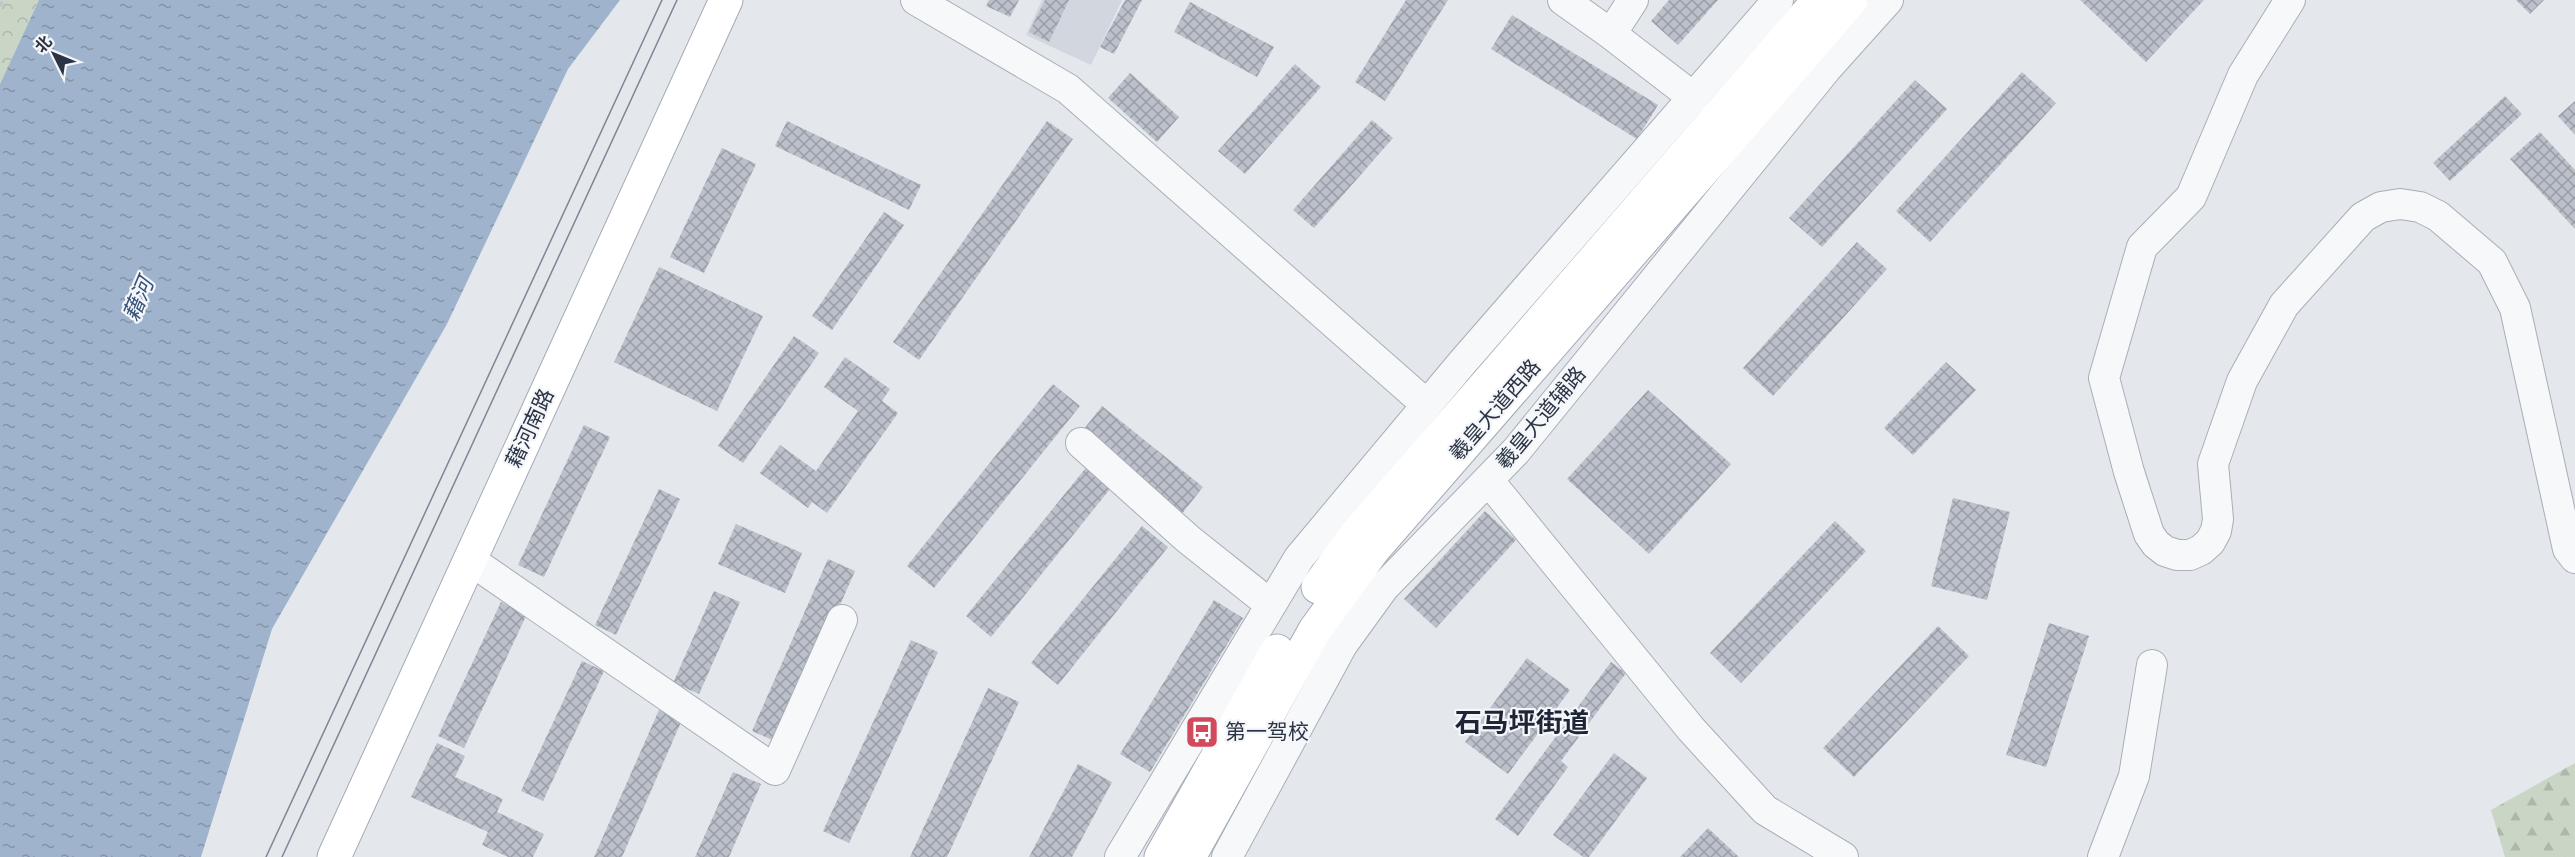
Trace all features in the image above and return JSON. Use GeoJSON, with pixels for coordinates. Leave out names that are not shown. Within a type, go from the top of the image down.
{"type":"FeatureCollection","features":[{"type":"Feature","properties":{"kind":"main road","name":"藉河南路"},"geometry":{"type":"LineString","coordinates":[[334,857],[726,0]]}},
{"type":"Feature","properties":{"kind":"main road","name":"羲皇大道西路"},"geometry":{"type":"LineString","coordinates":[[1161,857],[1296,619],[1355,536],[1819,0]]}},
{"type":"Feature","properties":{"kind":"main road","name":"羲皇大道西路"},"geometry":{"type":"LineString","coordinates":[[1189,857],[1315,630],[1373,550],[1851,0]]}},
{"type":"Feature","properties":{"kind":"street"},"geometry":{"type":"LineString","coordinates":[[916,0],[1068,89],[1427,405]]}},
{"type":"Feature","properties":{"kind":"street"},"geometry":{"type":"LineString","coordinates":[[1563,0],[1694,98]]}},
{"type":"Feature","properties":{"kind":"street"},"geometry":{"type":"LineString","coordinates":[[1611,34],[1633,0]]}},
{"type":"Feature","properties":{"kind":"street"},"geometry":{"type":"LineString","coordinates":[[1120,857],[1299,558],[1427,405],[1778,0]]}},
{"type":"Feature","properties":{"kind":"street","name":"羲皇大道辅路"},"geometry":{"type":"LineString","coordinates":[[1227,857],[1342,645],[1384,588],[1516,451],[1827,68],[1888,0]]}},
{"type":"Feature","properties":{"kind":"street"},"geometry":{"type":"LineString","coordinates":[[2290,0],[2243,75],[2191,197],[2142,247],[2104,378],[2129,472],[2149,534],[2160,548],[2177,555],[2190,555],[2201,550],[2210,542],[2216,531],[2218,519],[2213,464],[2242,381],[2284,305],[2363,217],[2380,207],[2400,204],[2420,207],[2438,216],[2492,262],[2515,308],[2568,549],[2575,558]]}},
{"type":"Feature","properties":{"kind":"street"},"geometry":{"type":"LineString","coordinates":[[1081,443],[1188,539],[1271,605]]}},
{"type":"Feature","properties":{"kind":"street"},"geometry":{"type":"LineString","coordinates":[[1488,480],[1690,729],[1765,810],[1843,857]]}},
{"type":"Feature","properties":{"kind":"street"},"geometry":{"type":"LineString","coordinates":[[470,560],[775,770],[842,620]]}},
{"type":"Feature","properties":{"kind":"street"},"geometry":{"type":"LineString","coordinates":[[2103,857],[2134,776],[2152,665]]}},
{"type":"Feature","properties":{"kind":"path"},"geometry":{"type":"LineString","coordinates":[[0,6],[3,0]]}},
{"type":"Feature","properties":{"kind":"shaded area"},"geometry":{"type":"Polygon","coordinates":[[[1042,0],[1122,0],[1091,65],[1026,35],[1042,0]]]}},
{"type":"Feature","properties":{"kind":"green space"},"geometry":{"type":"Polygon","coordinates":[[[0,0],[39,0],[0,84],[0,0]]]}},
{"type":"Feature","properties":{"kind":"green space"},"geometry":{"type":"Polygon","coordinates":[[[2575,763],[2575,857],[2505,857],[2491,810],[2575,763]]]}},
{"type":"Feature","properties":{"kind":"water","name":"藉河"},"geometry":{"type":"Polygon","coordinates":[[[39,0],[620,0],[568,69],[447,324],[272,629],[201,857],[0,857],[0,84],[39,0]]]}},
{"type":"Feature","properties":{"kind":"building"},"geometry":{"type":"Polygon","coordinates":[[[989,0],[1019,0],[1010,17],[986,6],[989,0]]]}},
{"type":"Feature","properties":{"kind":"building"},"geometry":{"type":"Polygon","coordinates":[[[1045,0],[1069,0],[1049,42],[1029,32],[1045,0]]]}},
{"type":"Feature","properties":{"kind":"building"},"geometry":{"type":"Polygon","coordinates":[[[1125,0],[1142,0],[1114,54],[1100,47],[1125,0]]]}},
{"type":"Feature","properties":{"kind":"building"},"geometry":{"type":"Polygon","coordinates":[[[1406,0],[1448,0],[1385,101],[1355,82],[1406,0]]]}},
{"type":"Feature","properties":{"kind":"building"},"geometry":{"type":"Polygon","coordinates":[[[1669,0],[1718,0],[1678,45],[1651,21],[1669,0]]]}},
{"type":"Feature","properties":{"kind":"building"},"geometry":{"type":"Polygon","coordinates":[[[2080,0],[2204,0],[2146,62],[2080,0]]]}},
{"type":"Feature","properties":{"kind":"building"},"geometry":{"type":"Polygon","coordinates":[[[2516,0],[2544,0],[2530,14],[2516,0]]]}},
{"type":"Feature","properties":{"kind":"building"},"geometry":{"type":"Polygon","coordinates":[[[1190,2],[1274,47],[1257,77],[1174,32],[1190,2]]]}},
{"type":"Feature","properties":{"kind":"building"},"geometry":{"type":"Polygon","coordinates":[[[1512,15],[1658,105],[1637,139],[1491,49],[1512,15]]]}},
{"type":"Feature","properties":{"kind":"building"},"geometry":{"type":"Polygon","coordinates":[[[1295,64],[1321,87],[1245,174],[1218,151],[1295,64]]]}},
{"type":"Feature","properties":{"kind":"building"},"geometry":{"type":"Polygon","coordinates":[[[2022,72],[2056,103],[1930,242],[1896,211],[2022,72]]]}},
{"type":"Feature","properties":{"kind":"building"},"geometry":{"type":"Polygon","coordinates":[[[1130,73],[1179,117],[1157,142],[1108,98],[1130,73]]]}},
{"type":"Feature","properties":{"kind":"building"},"geometry":{"type":"Polygon","coordinates":[[[1915,80],[1947,109],[1822,247],[1789,218],[1915,80]]]}},
{"type":"Feature","properties":{"kind":"building"},"geometry":{"type":"Polygon","coordinates":[[[2505,96],[2522,114],[2450,181],[2433,163],[2505,96]]]}},
{"type":"Feature","properties":{"kind":"building"},"geometry":{"type":"Polygon","coordinates":[[[2575,101],[2575,135],[2558,116],[2575,101]]]}},
{"type":"Feature","properties":{"kind":"building"},"geometry":{"type":"Polygon","coordinates":[[[1372,120],[1393,138],[1314,228],[1293,210],[1372,120]]]}},
{"type":"Feature","properties":{"kind":"building"},"geometry":{"type":"Polygon","coordinates":[[[787,121],[921,185],[909,210],[775,146],[787,121]]]}},
{"type":"Feature","properties":{"kind":"building"},"geometry":{"type":"Polygon","coordinates":[[[1047,121],[1073,139],[919,360],[893,342],[1047,121]]]}},
{"type":"Feature","properties":{"kind":"building"},"geometry":{"type":"Polygon","coordinates":[[[2540,132],[2575,170],[2575,229],[2510,159],[2540,132]]]}},
{"type":"Feature","properties":{"kind":"building"},"geometry":{"type":"Polygon","coordinates":[[[722,148],[756,164],[704,273],[670,257],[722,148]]]}},
{"type":"Feature","properties":{"kind":"building"},"geometry":{"type":"Polygon","coordinates":[[[884,212],[904,225],[832,330],[812,316],[884,212]]]}},
{"type":"Feature","properties":{"kind":"building"},"geometry":{"type":"Polygon","coordinates":[[[1857,242],[1887,269],[1773,396],[1743,368],[1857,242]]]}},
{"type":"Feature","properties":{"kind":"building"},"geometry":{"type":"Polygon","coordinates":[[[659,267],[763,316],[717,411],[614,362],[659,267]]]}},
{"type":"Feature","properties":{"kind":"building"},"geometry":{"type":"Polygon","coordinates":[[[794,336],[819,353],[743,463],[718,446],[794,336]]]}},
{"type":"Feature","properties":{"kind":"building"},"geometry":{"type":"Polygon","coordinates":[[[845,357],[890,389],[882,401],[898,413],[827,513],[812,502],[808,508],[760,473],[780,445],[816,471],[858,411],[824,387],[845,357]]]}},
{"type":"Feature","properties":{"kind":"building"},"geometry":{"type":"Polygon","coordinates":[[[1946,362],[1976,390],[1913,455],[1884,428],[1946,362]]]}},
{"type":"Feature","properties":{"kind":"building"},"geometry":{"type":"Polygon","coordinates":[[[1053,384],[1080,406],[934,588],[907,566],[1053,384]]]}},
{"type":"Feature","properties":{"kind":"building"},"geometry":{"type":"Polygon","coordinates":[[[1648,390],[1731,464],[1649,554],[1567,479],[1648,390]]]}},
{"type":"Feature","properties":{"kind":"building"},"geometry":{"type":"Polygon","coordinates":[[[1102,406],[1203,487],[1181,515],[1080,434],[1102,406]]]}},
{"type":"Feature","properties":{"kind":"building"},"geometry":{"type":"Polygon","coordinates":[[[584,425],[610,437],[544,577],[518,565],[584,425]]]}},
{"type":"Feature","properties":{"kind":"building"},"geometry":{"type":"Polygon","coordinates":[[[1089,464],[1114,484],[991,637],[966,616],[1089,464]]]}},
{"type":"Feature","properties":{"kind":"building"},"geometry":{"type":"Polygon","coordinates":[[[659,489],[680,499],[616,635],[595,625],[659,489]]]}},
{"type":"Feature","properties":{"kind":"building"},"geometry":{"type":"Polygon","coordinates":[[[1953,498],[2010,512],[1987,600],[1931,586],[1953,498]]]}},
{"type":"Feature","properties":{"kind":"building"},"geometry":{"type":"Polygon","coordinates":[[[1485,511],[1516,540],[1436,628],[1404,599],[1485,511]]]}},
{"type":"Feature","properties":{"kind":"building"},"geometry":{"type":"Polygon","coordinates":[[[1835,521],[1866,551],[1741,683],[1710,653],[1835,521]]]}},
{"type":"Feature","properties":{"kind":"building"},"geometry":{"type":"Polygon","coordinates":[[[736,524],[802,553],[785,593],[718,564],[736,524]]]}},
{"type":"Feature","properties":{"kind":"building"},"geometry":{"type":"Polygon","coordinates":[[[1142,526],[1168,547],[1058,685],[1031,663],[1142,526]]]}},
{"type":"Feature","properties":{"kind":"building"},"geometry":{"type":"Polygon","coordinates":[[[828,559],[855,571],[779,743],[752,731],[828,559]]]}},
{"type":"Feature","properties":{"kind":"building"},"geometry":{"type":"Polygon","coordinates":[[[714,591],[740,602],[699,694],[673,683],[714,591]]]}},
{"type":"Feature","properties":{"kind":"building"},"geometry":{"type":"Polygon","coordinates":[[[1214,600],[1243,618],[1150,772],[1120,754],[1214,600]]]}},
{"type":"Feature","properties":{"kind":"building"},"geometry":{"type":"Polygon","coordinates":[[[501,602],[527,614],[464,748],[438,736],[501,602]]]}},
{"type":"Feature","properties":{"kind":"building"},"geometry":{"type":"Polygon","coordinates":[[[2049,623],[2089,636],[2046,767],[2006,755],[2049,623]]]}},
{"type":"Feature","properties":{"kind":"building"},"geometry":{"type":"Polygon","coordinates":[[[1938,626],[1969,656],[1854,777],[1823,748],[1938,626]]]}},
{"type":"Feature","properties":{"kind":"building"},"geometry":{"type":"Polygon","coordinates":[[[911,640],[938,652],[849,843],[823,831],[911,640]]]}},
{"type":"Feature","properties":{"kind":"building"},"geometry":{"type":"Polygon","coordinates":[[[1527,658],[1570,690],[1508,774],[1465,742],[1527,658]]]}},
{"type":"Feature","properties":{"kind":"building"},"geometry":{"type":"Polygon","coordinates":[[[582,661],[604,671],[543,801],[521,791],[582,661]]]}},
{"type":"Feature","properties":{"kind":"building"},"geometry":{"type":"Polygon","coordinates":[[[1611,662],[1626,673],[1561,761],[1568,767],[1518,836],[1495,819],[1611,662]]]}},
{"type":"Feature","properties":{"kind":"building"},"geometry":{"type":"Polygon","coordinates":[[[988,688],[1019,702],[947,857],[910,857],[988,688]]]}},
{"type":"Feature","properties":{"kind":"building"},"geometry":{"type":"Polygon","coordinates":[[[659,710],[682,720],[622,857],[594,857],[659,710]]]}},
{"type":"Feature","properties":{"kind":"building"},"geometry":{"type":"Polygon","coordinates":[[[437,743],[465,756],[455,777],[503,799],[497,812],[544,834],[533,857],[508,857],[482,845],[488,832],[411,797],[437,743]]]}},
{"type":"Feature","properties":{"kind":"building"},"geometry":{"type":"Polygon","coordinates":[[[1614,753],[1647,778],[1589,857],[1583,857],[1553,835],[1614,753]]]}},
{"type":"Feature","properties":{"kind":"building"},"geometry":{"type":"Polygon","coordinates":[[[1078,764],[1112,782],[1072,857],[1029,857],[1078,764]]]}},
{"type":"Feature","properties":{"kind":"building"},"geometry":{"type":"Polygon","coordinates":[[[733,772],[761,784],[729,857],[695,857],[733,772]]]}},
{"type":"Feature","properties":{"kind":"building"},"geometry":{"type":"Polygon","coordinates":[[[1708,828],[1739,857],[1680,857],[1708,828]]]}},
{"type":"Feature","properties":{"kind":"tram line"},"geometry":{"type":"LineString","coordinates":[[266,857],[662,0]]}},
{"type":"Feature","properties":{"kind":"tram line"},"geometry":{"type":"LineString","coordinates":[[282,857],[677,0]]}},
{"type":"Feature","properties":{"kind":"place","name":"第一驾校"},"geometry":{"type":"Point","coordinates":[1202,732]}},
{"type":"Feature","properties":{"kind":"district","name":"石马坪街道"},"geometry":{"type":"Point","coordinates":[1522,723]}}]}
